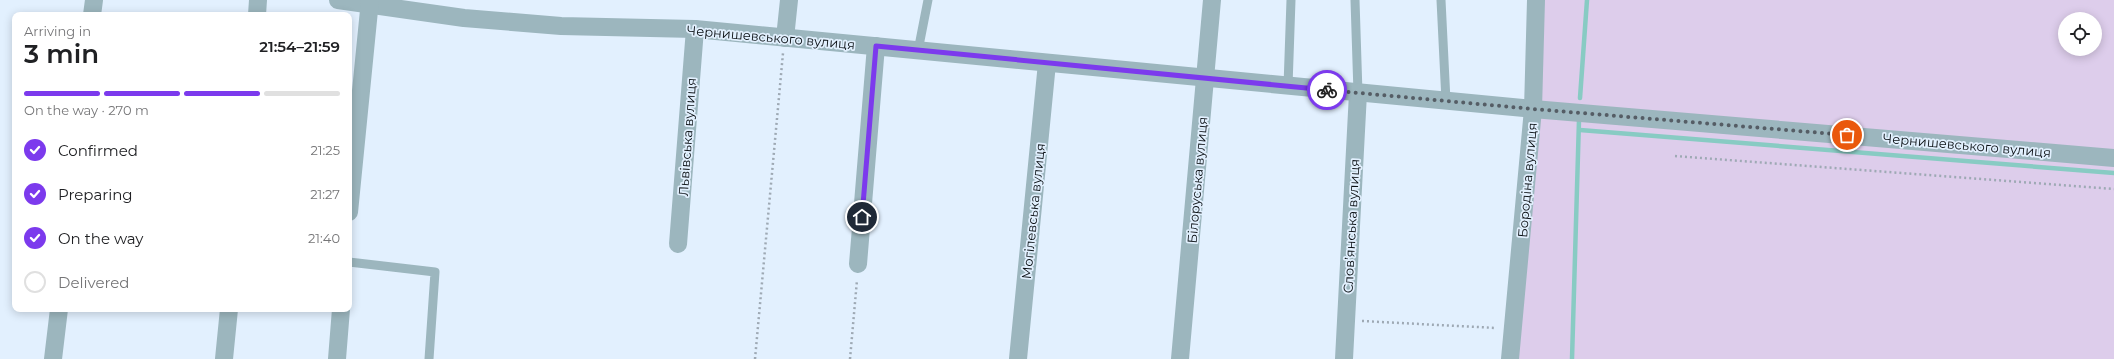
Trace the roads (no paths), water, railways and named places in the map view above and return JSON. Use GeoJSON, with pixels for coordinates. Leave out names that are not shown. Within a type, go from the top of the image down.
{"type":"FeatureCollection","features":[{"type":"Feature","properties":{"kind":"street"},"geometry":{"type":"LineString","coordinates":[[92,12],[94,0]]}},
{"type":"Feature","properties":{"kind":"street"},"geometry":{"type":"LineString","coordinates":[[257,12],[258,0]]}},
{"type":"Feature","properties":{"kind":"street","name":"Чернишевського вулиця"},"geometry":{"type":"LineString","coordinates":[[338,0],[370,3],[464,18],[561,26],[695,29],[1533,109],[2114,158]]}},
{"type":"Feature","properties":{"kind":"street"},"geometry":{"type":"LineString","coordinates":[[785,38],[789,0]]}},
{"type":"Feature","properties":{"kind":"street","name":"Білоруська вулиця"},"geometry":{"type":"LineString","coordinates":[[1180,359],[1212,0]]}},
{"type":"Feature","properties":{"kind":"street","name":"Бородіна вулиця"},"geometry":{"type":"LineString","coordinates":[[1510,359],[1533,109],[1536,0]]}},
{"type":"Feature","properties":{"kind":"street"},"geometry":{"type":"LineString","coordinates":[[352,182],[370,3]]}},
{"type":"Feature","properties":{"kind":"street","name":"Львівська вулиця"},"geometry":{"type":"LineString","coordinates":[[678,244],[695,29]]}},
{"type":"Feature","properties":{"kind":"street"},"geometry":{"type":"LineString","coordinates":[[858,264],[876,46]]}},
{"type":"Feature","properties":{"kind":"street","name":"Могілевська вулиця"},"geometry":{"type":"LineString","coordinates":[[1018,359],[1047,63]]}},
{"type":"Feature","properties":{"kind":"street","name":"Слов’янська вулиця"},"geometry":{"type":"LineString","coordinates":[[1344,359],[1358,93]]}},
{"type":"Feature","properties":{"kind":"street"},"geometry":{"type":"LineString","coordinates":[[53,359],[59,312]]}},
{"type":"Feature","properties":{"kind":"street"},"geometry":{"type":"LineString","coordinates":[[224,359],[229,312]]}},
{"type":"Feature","properties":{"kind":"street"},"geometry":{"type":"LineString","coordinates":[[337,359],[341,312]]}},
{"type":"Feature","properties":{"kind":"lane"},"geometry":{"type":"LineString","coordinates":[[918,50],[928,0]]}},
{"type":"Feature","properties":{"kind":"lane"},"geometry":{"type":"LineString","coordinates":[[1288,86],[1291,0]]}},
{"type":"Feature","properties":{"kind":"lane"},"geometry":{"type":"LineString","coordinates":[[1355,0],[1358,93]]}},
{"type":"Feature","properties":{"kind":"lane"},"geometry":{"type":"LineString","coordinates":[[1441,0],[1446,101]]}},
{"type":"Feature","properties":{"kind":"lane"},"geometry":{"type":"LineString","coordinates":[[352,262],[435,272],[429,359]]}},
{"type":"Feature","properties":{"kind":"waterway"},"geometry":{"type":"LineString","coordinates":[[1580,98],[1587,0]]}},
{"type":"Feature","properties":{"kind":"waterway"},"geometry":{"type":"LineString","coordinates":[[1572,359],[1579,120]]}},
{"type":"Feature","properties":{"kind":"waterway"},"geometry":{"type":"LineString","coordinates":[[1580,130],[2114,173]]}}]}
